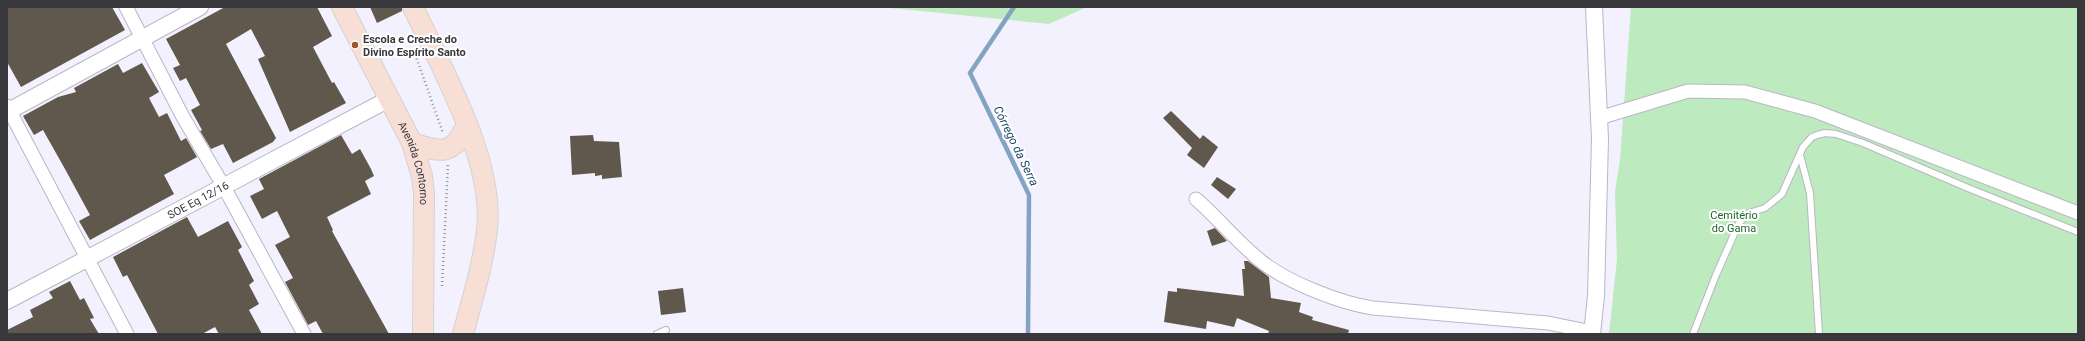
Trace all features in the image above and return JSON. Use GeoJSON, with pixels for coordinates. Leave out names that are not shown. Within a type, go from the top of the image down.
{"type":"FeatureCollection","features":[{"type":"Feature","properties":{"kind":"main road","name":"Avenida Contorno"},"geometry":{"type":"LineString","coordinates":[[342,7],[412,143],[422,176],[424,193],[423,334]]}},
{"type":"Feature","properties":{"kind":"main road"},"geometry":{"type":"LineString","coordinates":[[413,7],[467,124],[485,181],[488,229],[463,334]]}},
{"type":"Feature","properties":{"kind":"main road"},"geometry":{"type":"LineString","coordinates":[[412,143],[441,151],[448,150],[458,141],[467,124]]}},
{"type":"Feature","properties":{"kind":"street"},"geometry":{"type":"LineString","coordinates":[[126,7],[183,118],[224,187],[304,334]]}},
{"type":"Feature","properties":{"kind":"street"},"geometry":{"type":"LineString","coordinates":[[127,334],[8,110],[200,7]]}},
{"type":"Feature","properties":{"kind":"street"},"geometry":{"type":"LineString","coordinates":[[1196,199],[1219,219],[1261,262],[1296,282],[1345,302],[1373,308],[1548,323],[1592,333],[1596,296],[1599,118],[1594,7]]}},
{"type":"Feature","properties":{"kind":"street"},"geometry":{"type":"LineString","coordinates":[[1599,118],[1688,91],[1745,92],[1815,111],[2078,213]]}},
{"type":"Feature","properties":{"kind":"street","name":"SOE Eq 12/16"},"geometry":{"type":"LineString","coordinates":[[7,301],[389,99]]}},
{"type":"Feature","properties":{"kind":"lane"},"geometry":{"type":"LineString","coordinates":[[1693,334],[1716,275],[1739,223],[1748,213],[1765,208],[1782,194],[1803,147],[1812,137],[1825,133],[1836,134],[1863,143],[1968,188],[2078,232]]}},
{"type":"Feature","properties":{"kind":"lane"},"geometry":{"type":"LineString","coordinates":[[1800,155],[1810,192],[1820,334]]}},
{"type":"Feature","properties":{"kind":"lane"},"geometry":{"type":"LineString","coordinates":[[657,334],[666,330]]}},
{"type":"Feature","properties":{"kind":"green space"},"geometry":{"type":"Polygon","coordinates":[[[881,7],[1087,7],[1049,24],[881,7]]]}},
{"type":"Feature","properties":{"kind":"green space","name":"Cemitério do Gama"},"geometry":{"type":"Polygon","coordinates":[[[1631,7],[2078,7],[2078,334],[1609,334],[1617,259],[1615,191],[1620,160],[1631,7]]]}},
{"type":"Feature","properties":{"kind":"building"},"geometry":{"type":"Polygon","coordinates":[[[7,7],[112,7],[125,30],[21,87],[7,62],[7,7]]]}},
{"type":"Feature","properties":{"kind":"building"},"geometry":{"type":"Polygon","coordinates":[[[225,7],[317,7],[332,36],[313,47],[332,83],[334,82],[346,103],[290,132],[258,59],[265,56],[251,29],[226,44],[276,138],[273,142],[233,163],[223,144],[211,149],[200,131],[202,130],[191,110],[200,105],[186,78],[180,81],[173,68],[180,65],[166,39],[225,7]]]}},
{"type":"Feature","properties":{"kind":"building"},"geometry":{"type":"Polygon","coordinates":[[[370,7],[402,7],[402,11],[377,23],[370,7]]]}},
{"type":"Feature","properties":{"kind":"building"},"geometry":{"type":"Polygon","coordinates":[[[142,63],[159,92],[149,98],[159,117],[167,113],[181,141],[186,138],[197,157],[164,175],[174,194],[90,240],[79,221],[90,215],[43,130],[34,135],[23,116],[58,97],[76,92],[74,88],[118,64],[123,73],[142,63]]]}},
{"type":"Feature","properties":{"kind":"building"},"geometry":{"type":"Polygon","coordinates":[[[1171,111],[1200,139],[1203,135],[1218,147],[1204,168],[1187,155],[1192,148],[1163,118],[1171,111]]]}},
{"type":"Feature","properties":{"kind":"building"},"geometry":{"type":"Polygon","coordinates":[[[341,135],[352,154],[360,149],[371,169],[374,176],[365,181],[371,194],[327,217],[333,230],[332,231],[389,334],[323,334],[316,321],[308,325],[285,282],[293,278],[275,245],[290,237],[277,211],[262,219],[250,196],[264,189],[259,179],[341,135]]]}},
{"type":"Feature","properties":{"kind":"building"},"geometry":{"type":"Polygon","coordinates":[[[593,135],[594,141],[619,142],[622,177],[602,179],[602,175],[595,176],[595,173],[572,175],[570,136],[593,135]]]}},
{"type":"Feature","properties":{"kind":"building"},"geometry":{"type":"Polygon","coordinates":[[[1217,177],[1236,189],[1228,199],[1211,185],[1217,177]]]}},
{"type":"Feature","properties":{"kind":"building"},"geometry":{"type":"Polygon","coordinates":[[[187,217],[198,237],[228,221],[242,247],[238,250],[254,281],[249,285],[259,304],[249,310],[262,334],[219,334],[215,327],[202,334],[158,334],[127,275],[123,277],[113,257],[187,217]]]}},
{"type":"Feature","properties":{"kind":"building"},"geometry":{"type":"Polygon","coordinates":[[[1215,228],[1227,241],[1212,246],[1207,231],[1215,228]]]}},
{"type":"Feature","properties":{"kind":"building"},"geometry":{"type":"Polygon","coordinates":[[[1244,261],[1248,261],[1269,277],[1271,298],[1301,303],[1299,312],[1313,317],[1312,320],[1349,330],[1348,334],[1268,334],[1269,331],[1237,318],[1234,327],[1207,321],[1206,329],[1164,322],[1168,291],[1177,292],[1177,288],[1244,296],[1242,269],[1245,269],[1244,261]]]}},
{"type":"Feature","properties":{"kind":"building"},"geometry":{"type":"Polygon","coordinates":[[[70,281],[80,300],[84,298],[94,318],[90,319],[99,334],[7,334],[7,330],[33,317],[30,310],[53,298],[49,292],[70,281]]]}},
{"type":"Feature","properties":{"kind":"building"},"geometry":{"type":"Polygon","coordinates":[[[683,288],[686,312],[661,315],[658,291],[683,288]]]}},
{"type":"Feature","properties":{"kind":"waterway","name":"Córrego da Serra"},"geometry":{"type":"LineString","coordinates":[[1014,7],[970,73],[1029,195],[1028,334]]}},
{"type":"Feature","properties":{"kind":"place","name":"Escola e Creche do Divino Espírito Santo"},"geometry":{"type":"Point","coordinates":[355,45]}}]}
